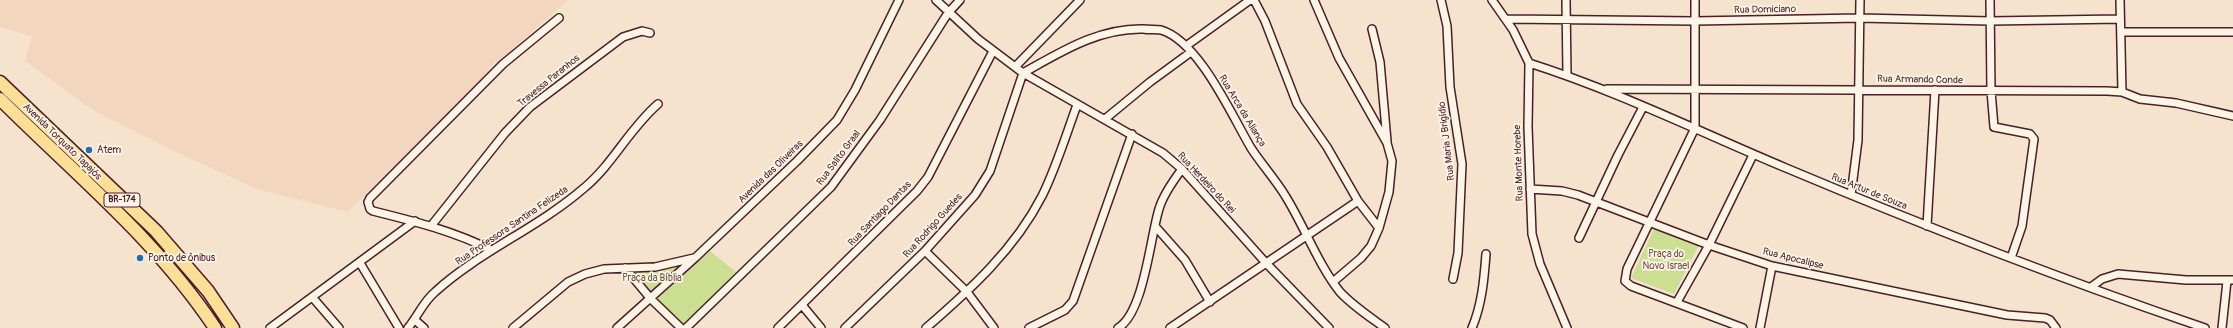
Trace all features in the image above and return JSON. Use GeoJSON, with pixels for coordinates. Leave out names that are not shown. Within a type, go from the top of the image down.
{"type":"FeatureCollection","features":[{"type":"Feature","properties":{"kind":"highway","name":"Avenida Torquato Tapajós"},"geometry":{"type":"LineString","coordinates":[[0,82],[156,231],[208,291],[233,328]]}},
{"type":"Feature","properties":{"kind":"highway","name":"Avenida Torquato Tapajós"},"geometry":{"type":"LineString","coordinates":[[0,99],[145,240],[183,282],[215,328]]}},
{"type":"Feature","properties":{"kind":"street","name":"Avenida das Oliveiras"},"geometry":{"type":"LineString","coordinates":[[617,328],[651,299],[798,161],[837,120],[855,90],[899,0]]}},
{"type":"Feature","properties":{"kind":"street","name":"Rua Herdeiro do Rei"},"geometry":{"type":"LineString","coordinates":[[936,0],[948,13],[993,51],[1023,73],[1077,105],[1105,118],[1163,153],[1182,169],[1266,263],[1328,328]]}},
{"type":"Feature","properties":{"kind":"street","name":"Rua Salito Graal"},"geometry":{"type":"LineString","coordinates":[[686,328],[831,187],[880,120],[948,13],[960,0]]}},
{"type":"Feature","properties":{"kind":"street"},"geometry":{"type":"LineString","coordinates":[[1015,67],[1080,0]]}},
{"type":"Feature","properties":{"kind":"street"},"geometry":{"type":"LineString","coordinates":[[1186,46],[1250,0]]}},
{"type":"Feature","properties":{"kind":"street"},"geometry":{"type":"LineString","coordinates":[[1254,0],[1265,21],[1297,104],[1327,147],[1358,201],[1379,228]]}},
{"type":"Feature","properties":{"kind":"street"},"geometry":{"type":"LineString","coordinates":[[1314,0],[1339,58],[1387,143]]}},
{"type":"Feature","properties":{"kind":"street","name":"Rua Maria J Brigídio"},"geometry":{"type":"LineString","coordinates":[[1441,0],[1446,26],[1450,87],[1462,164],[1462,193],[1458,254],[1453,279]]}},
{"type":"Feature","properties":{"kind":"street","name":"Rua Monte Horebe"},"geometry":{"type":"LineString","coordinates":[[1492,0],[1507,19],[1529,63],[1530,189],[1535,249],[1567,328]]}},
{"type":"Feature","properties":{"kind":"street"},"geometry":{"type":"LineString","coordinates":[[1566,0],[1567,76]]}},
{"type":"Feature","properties":{"kind":"street"},"geometry":{"type":"LineString","coordinates":[[1695,0],[1695,128],[1624,277],[1627,284],[1631,286],[1744,328]]}},
{"type":"Feature","properties":{"kind":"street"},"geometry":{"type":"LineString","coordinates":[[1851,195],[1858,140],[1860,89],[1860,0]]}},
{"type":"Feature","properties":{"kind":"street"},"geometry":{"type":"LineString","coordinates":[[1990,0],[1991,91],[1995,128],[2030,134],[2034,139],[2022,226],[2011,258]]}},
{"type":"Feature","properties":{"kind":"street"},"geometry":{"type":"LineString","coordinates":[[2120,0],[2122,92]]}},
{"type":"Feature","properties":{"kind":"street"},"geometry":{"type":"LineString","coordinates":[[491,250],[431,226],[373,211],[368,206],[370,198],[508,60],[559,18]]}},
{"type":"Feature","properties":{"kind":"street","name":"Rua Domiciano"},"geometry":{"type":"LineString","coordinates":[[1507,19],[1695,21],[1860,18],[1990,21],[2120,19]]}},
{"type":"Feature","properties":{"kind":"street"},"geometry":{"type":"LineString","coordinates":[[1333,282],[1361,258],[1370,246],[1379,228],[1392,179],[1392,161],[1387,143],[1380,62],[1372,29]]}},
{"type":"Feature","properties":{"kind":"street","name":"Rua Arca da Aliança"},"geometry":{"type":"LineString","coordinates":[[1023,73],[1071,46],[1096,36],[1120,30],[1159,30],[1173,34],[1191,52],[1215,86],[1252,148],[1286,197],[1333,282],[1350,302],[1385,328]]}},
{"type":"Feature","properties":{"kind":"street","name":"Travessa Paranhos"},"geometry":{"type":"LineString","coordinates":[[431,226],[505,133],[530,107],[623,37],[642,31],[650,33]]}},
{"type":"Feature","properties":{"kind":"street"},"geometry":{"type":"LineString","coordinates":[[2121,32],[2233,32]]}},
{"type":"Feature","properties":{"kind":"street","name":"Rua Santiago Dantas"},"geometry":{"type":"LineString","coordinates":[[778,328],[917,191],[928,177],[993,51]]}},
{"type":"Feature","properties":{"kind":"street"},"geometry":{"type":"LineString","coordinates":[[1105,118],[1191,52]]}},
{"type":"Feature","properties":{"kind":"street","name":"Rua Artur de Souza"},"geometry":{"type":"LineString","coordinates":[[1529,63],[1603,89],[1754,155],[1927,226],[2133,304],[2205,328]]}},
{"type":"Feature","properties":{"kind":"street","name":"Rua Rodrigo Guedes"},"geometry":{"type":"LineString","coordinates":[[845,328],[925,251],[957,217],[990,171],[1023,73]]}},
{"type":"Feature","properties":{"kind":"street","name":"Rua Armando Conde"},"geometry":{"type":"LineString","coordinates":[[1603,89],[1860,89],[2122,92],[2140,99],[2176,103],[2233,116]]}},
{"type":"Feature","properties":{"kind":"street"},"geometry":{"type":"LineString","coordinates":[[1927,226],[1935,90]]}},
{"type":"Feature","properties":{"kind":"street","name":"Rua Professora Santina Felizeda"},"geometry":{"type":"LineString","coordinates":[[408,328],[415,320],[423,304],[436,291],[491,250],[524,232],[599,175],[637,123],[658,104]]}},
{"type":"Feature","properties":{"kind":"street"},"geometry":{"type":"LineString","coordinates":[[926,328],[967,292],[1008,247],[1042,196],[1077,105]]}},
{"type":"Feature","properties":{"kind":"street"},"geometry":{"type":"LineString","coordinates":[[1579,238],[1618,155],[1643,107]]}},
{"type":"Feature","properties":{"kind":"street"},"geometry":{"type":"LineString","coordinates":[[1029,328],[1065,310],[1074,301],[1132,134]]}},
{"type":"Feature","properties":{"kind":"street"},"geometry":{"type":"LineString","coordinates":[[1677,302],[1709,245],[1754,155]]}},
{"type":"Feature","properties":{"kind":"street"},"geometry":{"type":"LineString","coordinates":[[1118,328],[1132,314],[1138,297],[1155,226],[1164,198],[1182,169]]}},
{"type":"Feature","properties":{"kind":"street","name":"Rua Apocalipse"},"geometry":{"type":"LineString","coordinates":[[1530,189],[1562,191],[1597,202],[1709,245],[1772,266],[2007,315],[2045,318],[2050,320],[2056,328]]}},
{"type":"Feature","properties":{"kind":"street"},"geometry":{"type":"LineString","coordinates":[[1170,328],[1358,201]]}},
{"type":"Feature","properties":{"kind":"street"},"geometry":{"type":"LineString","coordinates":[[270,328],[360,264],[415,221]]}},
{"type":"Feature","properties":{"kind":"street"},"geometry":{"type":"LineString","coordinates":[[1155,226],[1185,260],[1210,302]]}},
{"type":"Feature","properties":{"kind":"street"},"geometry":{"type":"LineString","coordinates":[[925,251],[967,292],[994,328]]}},
{"type":"Feature","properties":{"kind":"street"},"geometry":{"type":"LineString","coordinates":[[1472,328],[1482,293],[1486,254]]}},
{"type":"Feature","properties":{"kind":"street"},"geometry":{"type":"LineString","coordinates":[[513,328],[568,282],[604,269],[655,267],[696,257]]}},
{"type":"Feature","properties":{"kind":"street"},"geometry":{"type":"LineString","coordinates":[[360,264],[399,328]]}},
{"type":"Feature","properties":{"kind":"street"},"geometry":{"type":"LineString","coordinates":[[1760,328],[1772,266]]}},
{"type":"Feature","properties":{"kind":"street"},"geometry":{"type":"LineString","coordinates":[[625,268],[651,299],[681,328]]}},
{"type":"Feature","properties":{"kind":"street"},"geometry":{"type":"LineString","coordinates":[[2091,287],[2102,279],[2118,274],[2230,280],[2222,328]]}},
{"type":"Feature","properties":{"kind":"street"},"geometry":{"type":"LineString","coordinates":[[313,298],[339,328]]}},
{"type":"Feature","properties":{"kind":"street"},"geometry":{"type":"LineString","coordinates":[[802,305],[821,328]]}},
{"type":"Feature","properties":{"kind":"street"},"geometry":{"type":"LineString","coordinates":[[415,320],[424,328]]}},
{"type":"Feature","properties":{"kind":"shaded area"},"geometry":{"type":"Polygon","coordinates":[[[0,0],[568,0],[497,63],[496,61],[447,119],[347,212],[257,189],[174,151],[93,110],[25,61],[32,36],[0,27],[0,0]]]}},
{"type":"Feature","properties":{"kind":"green space","name":"Praça do Novo Israel"},"geometry":{"type":"Polygon","coordinates":[[[1655,227],[1699,245],[1674,294],[1631,278],[1655,227]]]}},
{"type":"Feature","properties":{"kind":"green space"},"geometry":{"type":"Polygon","coordinates":[[[710,251],[736,272],[683,325],[657,299],[710,251]]]}},
{"type":"Feature","properties":{"kind":"green space","name":"Praça da Bíblia"},"geometry":{"type":"Polygon","coordinates":[[[690,260],[651,294],[633,271],[690,260]]]}},
{"type":"Feature","properties":{"kind":"place","name":"Atem"},"geometry":{"type":"Point","coordinates":[89,150]}},
{"type":"Feature","properties":{"kind":"place","name":"Ponto de ônibus"},"geometry":{"type":"Point","coordinates":[140,258]}}]}
